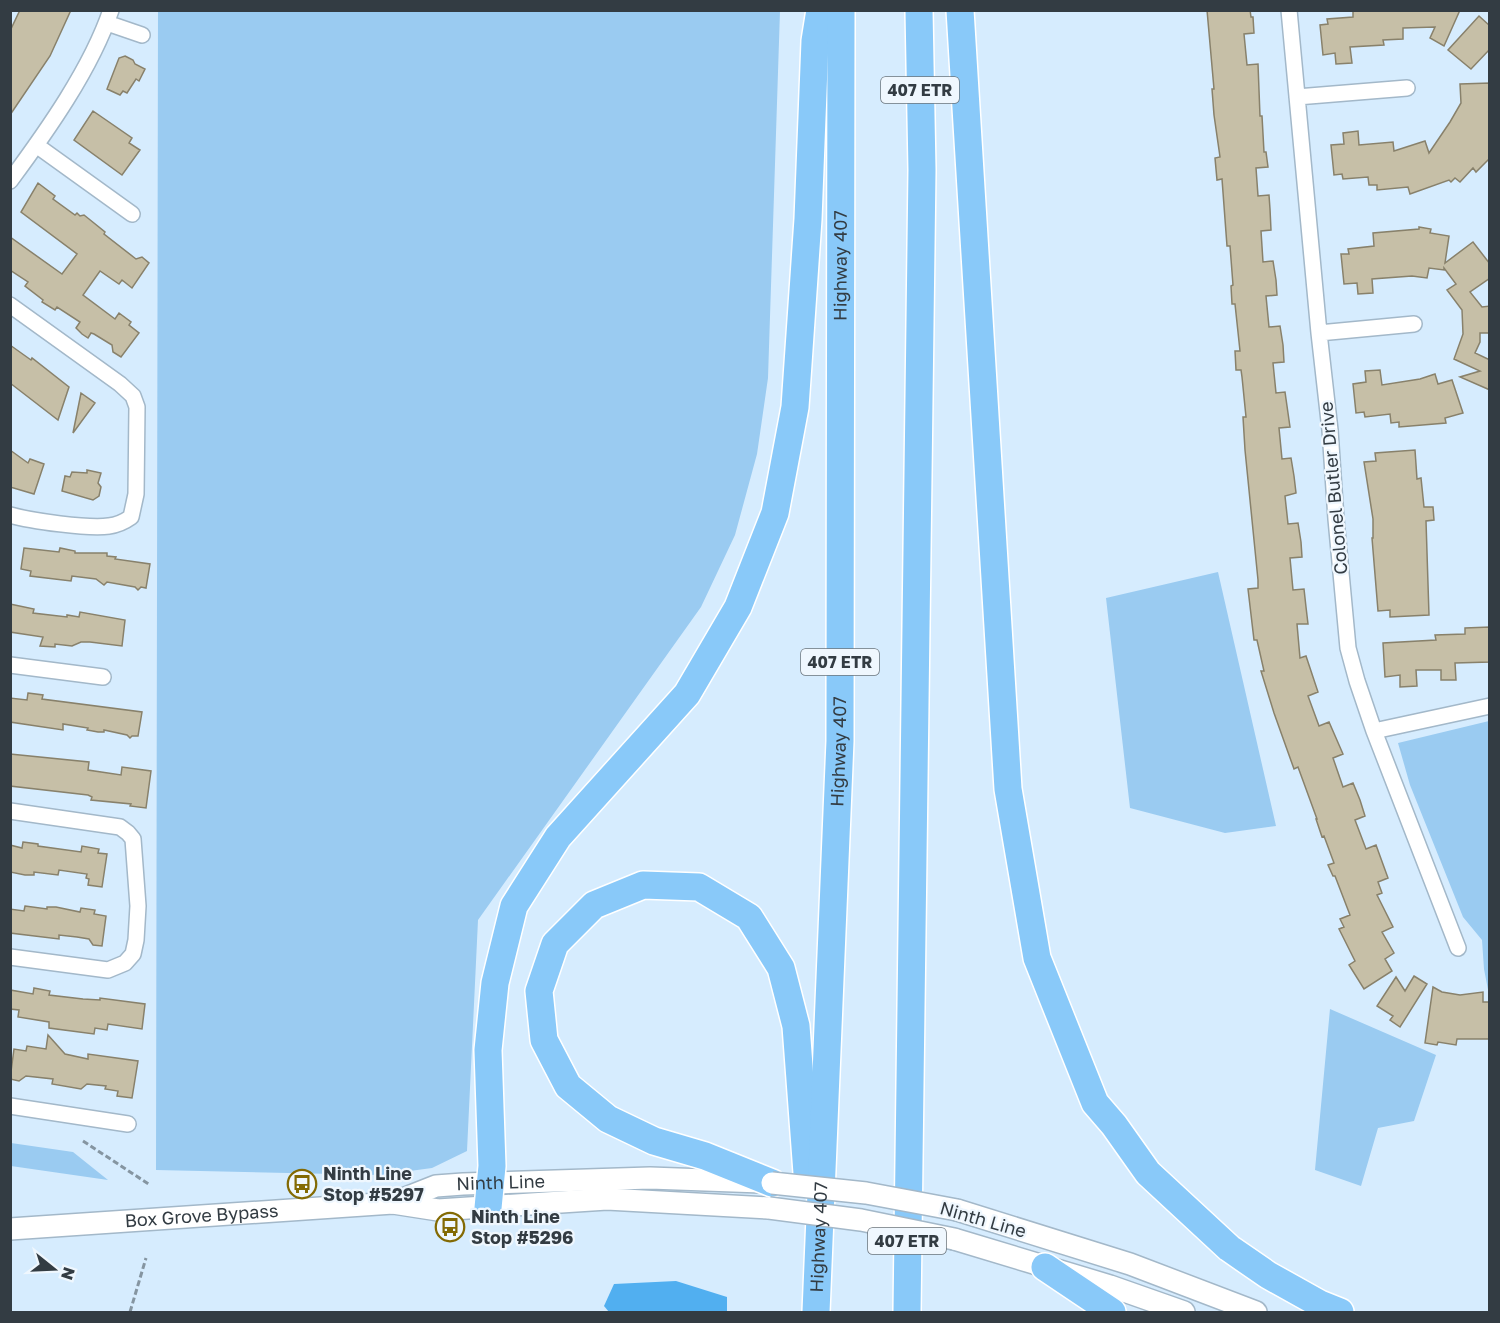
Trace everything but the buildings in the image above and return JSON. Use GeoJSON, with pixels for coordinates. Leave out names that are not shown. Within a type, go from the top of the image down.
{"type":"FeatureCollection","features":[{"type":"Feature","properties":{"kind":"highway"},"geometry":{"type":"LineString","coordinates":[[489,1195],[492,1166],[488,1050],[495,983],[514,906],[558,837],[687,694],[738,607],[775,513],[795,407],[808,219],[815,41],[820,10]]}},
{"type":"Feature","properties":{"kind":"highway","name":"Highway 407"},"geometry":{"type":"LineString","coordinates":[[815,1312],[840,741],[841,10]]}},
{"type":"Feature","properties":{"kind":"highway","name":"407 ETR"},"geometry":{"type":"LineString","coordinates":[[907,1312],[922,170],[919,10]]}},
{"type":"Feature","properties":{"kind":"highway"},"geometry":{"type":"LineString","coordinates":[[960,10],[1008,789],[1036,958],[1095,1103],[1114,1125],[1148,1173],[1229,1248],[1268,1275],[1320,1304],[1340,1312]]}},
{"type":"Feature","properties":{"kind":"highway"},"geometry":{"type":"LineString","coordinates":[[771,1196],[705,1156],[654,1141],[608,1119],[568,1086],[544,1040],[539,991],[555,944],[594,905],[643,885],[699,887],[749,917],[781,968],[796,1026],[814,1266],[815,1312]]}},
{"type":"Feature","properties":{"kind":"highway"},"geometry":{"type":"LineString","coordinates":[[908,1170],[922,1312]]}},
{"type":"Feature","properties":{"kind":"highway"},"geometry":{"type":"LineString","coordinates":[[1045,1267],[1112,1312]]}},
{"type":"Feature","properties":{"kind":"main road","name":"Ninth Line"},"geometry":{"type":"LineString","coordinates":[[393,1203],[436,1186],[489,1195],[607,1199],[866,1193],[957,1210],[1130,1264],[1256,1312]]}},
{"type":"Feature","properties":{"kind":"main road","name":"Ninth Line"},"geometry":{"type":"LineString","coordinates":[[771,1196],[861,1220],[954,1239],[1110,1286],[1184,1312]]}},
{"type":"Feature","properties":{"kind":"main road","name":"Box Grove Bypass"},"geometry":{"type":"LineString","coordinates":[[10,1229],[393,1203]]}},
{"type":"Feature","properties":{"kind":"street","name":"Colonel Butler Drive"},"geometry":{"type":"LineString","coordinates":[[1289,10],[1318,333],[1330,429],[1348,648],[1374,732],[1458,948]]}},
{"type":"Feature","properties":{"kind":"street"},"geometry":{"type":"LineString","coordinates":[[10,181],[36,145],[83,69],[109,17],[142,35]]}},
{"type":"Feature","properties":{"kind":"street"},"geometry":{"type":"LineString","coordinates":[[1296,97],[1407,88]]}},
{"type":"Feature","properties":{"kind":"street"},"geometry":{"type":"LineString","coordinates":[[36,145],[132,214]]}},
{"type":"Feature","properties":{"kind":"street"},"geometry":{"type":"LineString","coordinates":[[10,305],[134,396],[137,418],[136,494],[131,517],[121,524],[108,527],[85,526],[10,515]]}},
{"type":"Feature","properties":{"kind":"street"},"geometry":{"type":"LineString","coordinates":[[1318,333],[1414,324]]}},
{"type":"Feature","properties":{"kind":"street"},"geometry":{"type":"LineString","coordinates":[[10,665],[103,677]]}},
{"type":"Feature","properties":{"kind":"street"},"geometry":{"type":"LineString","coordinates":[[1374,732],[1490,706]]}},
{"type":"Feature","properties":{"kind":"street"},"geometry":{"type":"LineString","coordinates":[[10,811],[104,824],[120,827],[128,832],[133,839],[135,850],[138,906],[133,954],[125,963],[108,970],[10,957]]}},
{"type":"Feature","properties":{"kind":"street"},"geometry":{"type":"LineString","coordinates":[[10,1106],[128,1124]]}},
{"type":"Feature","properties":{"kind":"path"},"geometry":{"type":"LineString","coordinates":[[83,1141],[150,1185]]}},
{"type":"Feature","properties":{"kind":"path"},"geometry":{"type":"LineString","coordinates":[[130,1312],[146,1258]]}},
{"type":"Feature","properties":{"kind":"shaded area"},"geometry":{"type":"Polygon","coordinates":[[[158,11],[780,11],[768,378],[757,454],[735,535],[701,607],[478,920],[467,1151],[432,1168],[380,1175],[156,1170],[158,11]]]}},
{"type":"Feature","properties":{"kind":"shaded area"},"geometry":{"type":"Polygon","coordinates":[[[1218,572],[1276,826],[1225,833],[1130,808],[1106,598],[1218,572]]]}},
{"type":"Feature","properties":{"kind":"shaded area"},"geometry":{"type":"Polygon","coordinates":[[[1490,721],[1489,995],[1482,940],[1463,917],[1410,785],[1398,743],[1490,721]]]}},
{"type":"Feature","properties":{"kind":"shaded area"},"geometry":{"type":"Polygon","coordinates":[[[1330,1009],[1436,1055],[1414,1121],[1378,1128],[1361,1186],[1315,1170],[1330,1009]]]}},
{"type":"Feature","properties":{"kind":"shaded area"},"geometry":{"type":"Polygon","coordinates":[[[11,1143],[73,1152],[108,1180],[11,1166],[11,1143]]]}},
{"type":"Feature","properties":{"kind":"water"},"geometry":{"type":"Polygon","coordinates":[[[676,1281],[727,1297],[727,1312],[609,1312],[604,1306],[614,1284],[676,1281]]]}},
{"type":"Feature","properties":{"kind":"place","name":"Ninth Line Stop #5297"},"geometry":{"type":"Point","coordinates":[302,1184]}},
{"type":"Feature","properties":{"kind":"place","name":"Ninth Line Stop #5296"},"geometry":{"type":"Point","coordinates":[450,1227]}}]}
